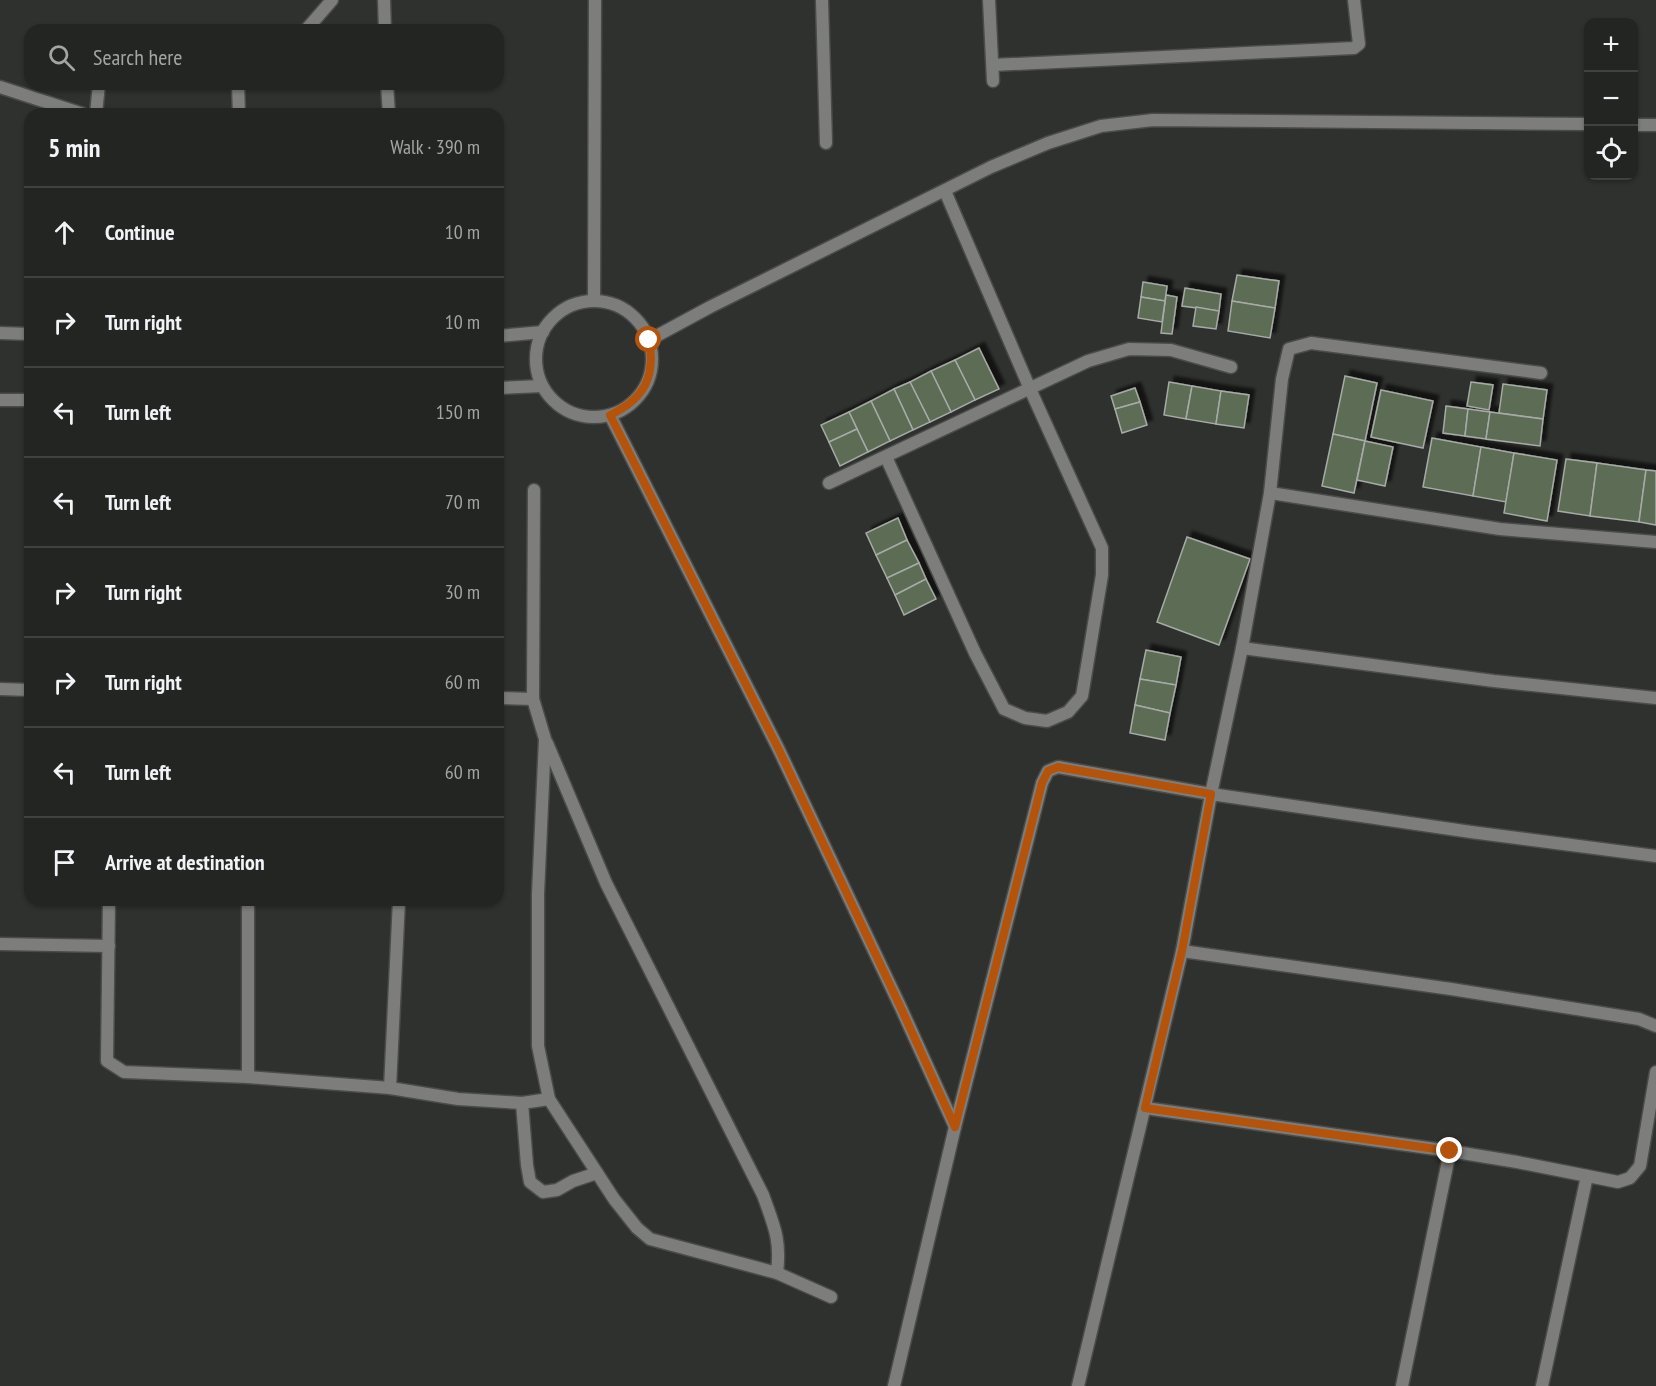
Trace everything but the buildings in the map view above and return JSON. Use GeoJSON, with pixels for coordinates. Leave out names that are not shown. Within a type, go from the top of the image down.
{"type":"FeatureCollection","features":[{"type":"Feature","properties":{"kind":"street"},"geometry":{"type":"LineString","coordinates":[[311,24],[332,0]]}},
{"type":"Feature","properties":{"kind":"street"},"geometry":{"type":"LineString","coordinates":[[384,0],[385,24]]}},
{"type":"Feature","properties":{"kind":"street"},"geometry":{"type":"LineString","coordinates":[[594,301],[595,0]]}},
{"type":"Feature","properties":{"kind":"street"},"geometry":{"type":"LineString","coordinates":[[822,0],[826,143]]}},
{"type":"Feature","properties":{"kind":"street"},"geometry":{"type":"LineString","coordinates":[[989,0],[993,81]]}},
{"type":"Feature","properties":{"kind":"street"},"geometry":{"type":"LineString","coordinates":[[993,65],[1354,48],[1359,44],[1354,0]]}},
{"type":"Feature","properties":{"kind":"street"},"geometry":{"type":"LineString","coordinates":[[0,87],[65,108]]}},
{"type":"Feature","properties":{"kind":"street"},"geometry":{"type":"LineString","coordinates":[[97,108],[98,90]]}},
{"type":"Feature","properties":{"kind":"street"},"geometry":{"type":"LineString","coordinates":[[238,90],[239,108]]}},
{"type":"Feature","properties":{"kind":"street"},"geometry":{"type":"LineString","coordinates":[[387,90],[389,108]]}},
{"type":"Feature","properties":{"kind":"street"},"geometry":{"type":"LineString","coordinates":[[649,340],[710,307],[991,167],[1048,143],[1101,126],[1153,120],[1584,124]]}},
{"type":"Feature","properties":{"kind":"street"},"geometry":{"type":"LineString","coordinates":[[1638,125],[1656,125]]}},
{"type":"Feature","properties":{"kind":"street"},"geometry":{"type":"LineString","coordinates":[[886,457],[975,653],[1004,709],[1025,718],[1047,721],[1068,712],[1082,696],[1088,669],[1102,575],[1102,548],[1030,389],[945,191]]}},
{"type":"Feature","properties":{"kind":"street"},"geometry":{"type":"LineString","coordinates":[[594,301],[621,308],[633,316],[649,340],[652,356],[651,371],[645,386],[636,399],[610,415],[594,417],[579,415],[564,409],[543,386],[537,368],[537,350],[543,332],[551,319],[564,309],[578,303],[594,301]]}},
{"type":"Feature","properties":{"kind":"street"},"geometry":{"type":"LineString","coordinates":[[504,335],[543,332]]}},
{"type":"Feature","properties":{"kind":"street"},"geometry":{"type":"LineString","coordinates":[[0,333],[24,334]]}},
{"type":"Feature","properties":{"kind":"street"},"geometry":{"type":"LineString","coordinates":[[1078,1386],[1182,951],[1270,494],[1282,379],[1289,349],[1311,343],[1541,373]]}},
{"type":"Feature","properties":{"kind":"street"},"geometry":{"type":"LineString","coordinates":[[829,483],[1088,361],[1129,349],[1171,350],[1231,367]]}},
{"type":"Feature","properties":{"kind":"street"},"geometry":{"type":"LineString","coordinates":[[504,388],[543,386]]}},
{"type":"Feature","properties":{"kind":"street"},"geometry":{"type":"LineString","coordinates":[[0,400],[24,400]]}},
{"type":"Feature","properties":{"kind":"street"},"geometry":{"type":"LineString","coordinates":[[610,415],[779,750],[955,1127]]}},
{"type":"Feature","properties":{"kind":"street"},"geometry":{"type":"LineString","coordinates":[[534,490],[533,699],[545,739],[606,884],[763,1195],[777,1233],[779,1254],[777,1273]]}},
{"type":"Feature","properties":{"kind":"street"},"geometry":{"type":"LineString","coordinates":[[1270,494],[1500,529],[1656,542]]}},
{"type":"Feature","properties":{"kind":"street"},"geometry":{"type":"LineString","coordinates":[[1242,648],[1494,681],[1656,698]]}},
{"type":"Feature","properties":{"kind":"street"},"geometry":{"type":"LineString","coordinates":[[0,689],[24,690]]}},
{"type":"Feature","properties":{"kind":"street"},"geometry":{"type":"LineString","coordinates":[[504,698],[533,699]]}},
{"type":"Feature","properties":{"kind":"street"},"geometry":{"type":"LineString","coordinates":[[545,739],[538,894],[538,1046],[549,1099],[627,1217],[650,1239],[777,1273],[831,1297]]}},
{"type":"Feature","properties":{"kind":"street"},"geometry":{"type":"LineString","coordinates":[[894,1386],[955,1127],[1042,783],[1048,771],[1058,767],[1211,794],[1656,856]]}},
{"type":"Feature","properties":{"kind":"street"},"geometry":{"type":"LineString","coordinates":[[109,906],[107,1061],[124,1072],[248,1077],[390,1088],[458,1099],[522,1103],[549,1099]]}},
{"type":"Feature","properties":{"kind":"street"},"geometry":{"type":"LineString","coordinates":[[248,906],[248,1077]]}},
{"type":"Feature","properties":{"kind":"street"},"geometry":{"type":"LineString","coordinates":[[390,1088],[399,906]]}},
{"type":"Feature","properties":{"kind":"street"},"geometry":{"type":"LineString","coordinates":[[0,944],[109,946]]}},
{"type":"Feature","properties":{"kind":"street"},"geometry":{"type":"LineString","coordinates":[[1182,951],[1463,991],[1639,1019],[1656,1026]]}},
{"type":"Feature","properties":{"kind":"street"},"geometry":{"type":"LineString","coordinates":[[1145,1108],[1450,1151],[1618,1182],[1630,1178],[1640,1166],[1656,1072]]}},
{"type":"Feature","properties":{"kind":"street"},"geometry":{"type":"LineString","coordinates":[[522,1103],[530,1182],[543,1192],[557,1190],[573,1181],[597,1173]]}},
{"type":"Feature","properties":{"kind":"street"},"geometry":{"type":"LineString","coordinates":[[1402,1386],[1450,1151]]}},
{"type":"Feature","properties":{"kind":"street"},"geometry":{"type":"LineString","coordinates":[[1542,1386],[1587,1176]]}},
{"type":"Feature","properties":{"kind":"route"},"geometry":{"type":"LineString","coordinates":[[649,340],[652,356],[651,371],[645,386],[636,399],[610,415],[779,750],[955,1127],[1042,783],[1048,771],[1058,767],[1211,794],[1182,951],[1145,1108],[1450,1151]]}}]}
